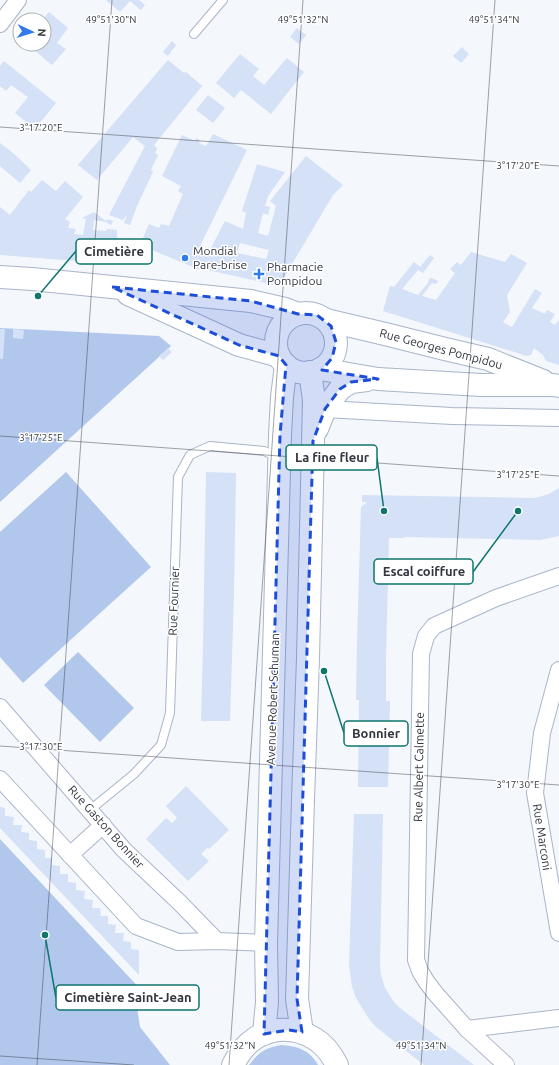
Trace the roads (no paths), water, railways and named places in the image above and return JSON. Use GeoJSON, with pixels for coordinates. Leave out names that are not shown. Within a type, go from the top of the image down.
{"type":"FeatureCollection","features":[{"type":"Feature","properties":{"kind":"main road"},"geometry":{"type":"LineString","coordinates":[[0,277],[251,301],[285,309],[298,314]]}},
{"type":"Feature","properties":{"kind":"main road"},"geometry":{"type":"LineString","coordinates":[[112,287],[239,345],[282,360],[293,370],[301,372],[315,371],[327,364],[332,358],[335,346],[335,334],[331,326],[326,320],[317,315],[308,313],[298,314],[290,318],[279,330],[277,339],[277,348],[282,360]]}},
{"type":"Feature","properties":{"kind":"main road","name":"Rue Georges Pompidou"},"geometry":{"type":"LineString","coordinates":[[326,320],[445,350],[488,359],[556,385]]}},
{"type":"Feature","properties":{"kind":"main road","name":"Avenue Robert Schuman"},"geometry":{"type":"LineString","coordinates":[[264,1034],[267,1002],[266,943],[282,360]]}},
{"type":"Feature","properties":{"kind":"main road"},"geometry":{"type":"LineString","coordinates":[[302,1032],[297,999],[308,658],[315,371]]}},
{"type":"Feature","properties":{"kind":"main road","name":"Rue Georges Pompidou"},"geometry":{"type":"LineString","coordinates":[[315,371],[378,379],[481,386],[556,385]]}},
{"type":"Feature","properties":{"kind":"main road"},"geometry":{"type":"LineString","coordinates":[[313,441],[324,409],[340,389],[351,382],[378,379]]}},
{"type":"Feature","properties":{"kind":"main road"},"geometry":{"type":"LineString","coordinates":[[233,1065],[239,1053],[250,1042],[264,1034],[276,1030],[289,1030],[302,1032],[316,1039],[328,1050],[336,1065]]}},
{"type":"Feature","properties":{"kind":"street"},"geometry":{"type":"LineString","coordinates":[[0,24],[18,0]]}},
{"type":"Feature","properties":{"kind":"street"},"geometry":{"type":"LineString","coordinates":[[324,409],[452,416],[559,418]]}},
{"type":"Feature","properties":{"kind":"street","name":"Rue Albert Calmette"},"geometry":{"type":"LineString","coordinates":[[506,1065],[467,1029],[426,981],[416,960],[421,654],[426,636],[434,626],[496,598],[559,576]]}},
{"type":"Feature","properties":{"kind":"street","name":"Rue Marconi"},"geometry":{"type":"LineString","coordinates":[[559,670],[542,732],[535,793],[539,824],[559,933]]}},
{"type":"Feature","properties":{"kind":"street","name":"Rue Gaston Bonnier"},"geometry":{"type":"LineString","coordinates":[[0,707],[124,850],[180,902],[217,941]]}},
{"type":"Feature","properties":{"kind":"street"},"geometry":{"type":"LineString","coordinates":[[0,779],[136,926],[178,942],[217,941],[266,943]]}},
{"type":"Feature","properties":{"kind":"street"},"geometry":{"type":"LineString","coordinates":[[70,855],[103,825]]}},
{"type":"Feature","properties":{"kind":"street"},"geometry":{"type":"LineString","coordinates":[[467,1029],[559,1018]]}},
{"type":"Feature","properties":{"kind":"lane"},"geometry":{"type":"LineString","coordinates":[[194,34],[223,0]]}},
{"type":"Feature","properties":{"kind":"lane","name":"Rue Fournier"},"geometry":{"type":"LineString","coordinates":[[90,810],[134,774],[161,745],[170,713],[178,477],[190,455],[210,446],[264,450],[280,457]]}},
{"type":"Feature","properties":{"kind":"place","name":"Mondial Pare-brise"},"geometry":{"type":"Point","coordinates":[185,258]}},
{"type":"Feature","properties":{"kind":"place","name":"Pharmacie Pompidou"},"geometry":{"type":"Point","coordinates":[259,274]}},
{"type":"Feature","properties":{"kind":"place","name":"Cimetière"},"geometry":{"type":"Point","coordinates":[38,296]}},
{"type":"Feature","properties":{"kind":"place","name":"La fine fleur"},"geometry":{"type":"Point","coordinates":[384,511]}},
{"type":"Feature","properties":{"kind":"place","name":"Escal coiffure"},"geometry":{"type":"Point","coordinates":[518,511]}},
{"type":"Feature","properties":{"kind":"place","name":"Bonnier"},"geometry":{"type":"Point","coordinates":[324,671]}},
{"type":"Feature","properties":{"kind":"place","name":"Cimetière Saint-Jean"},"geometry":{"type":"Point","coordinates":[45,935]}}]}
